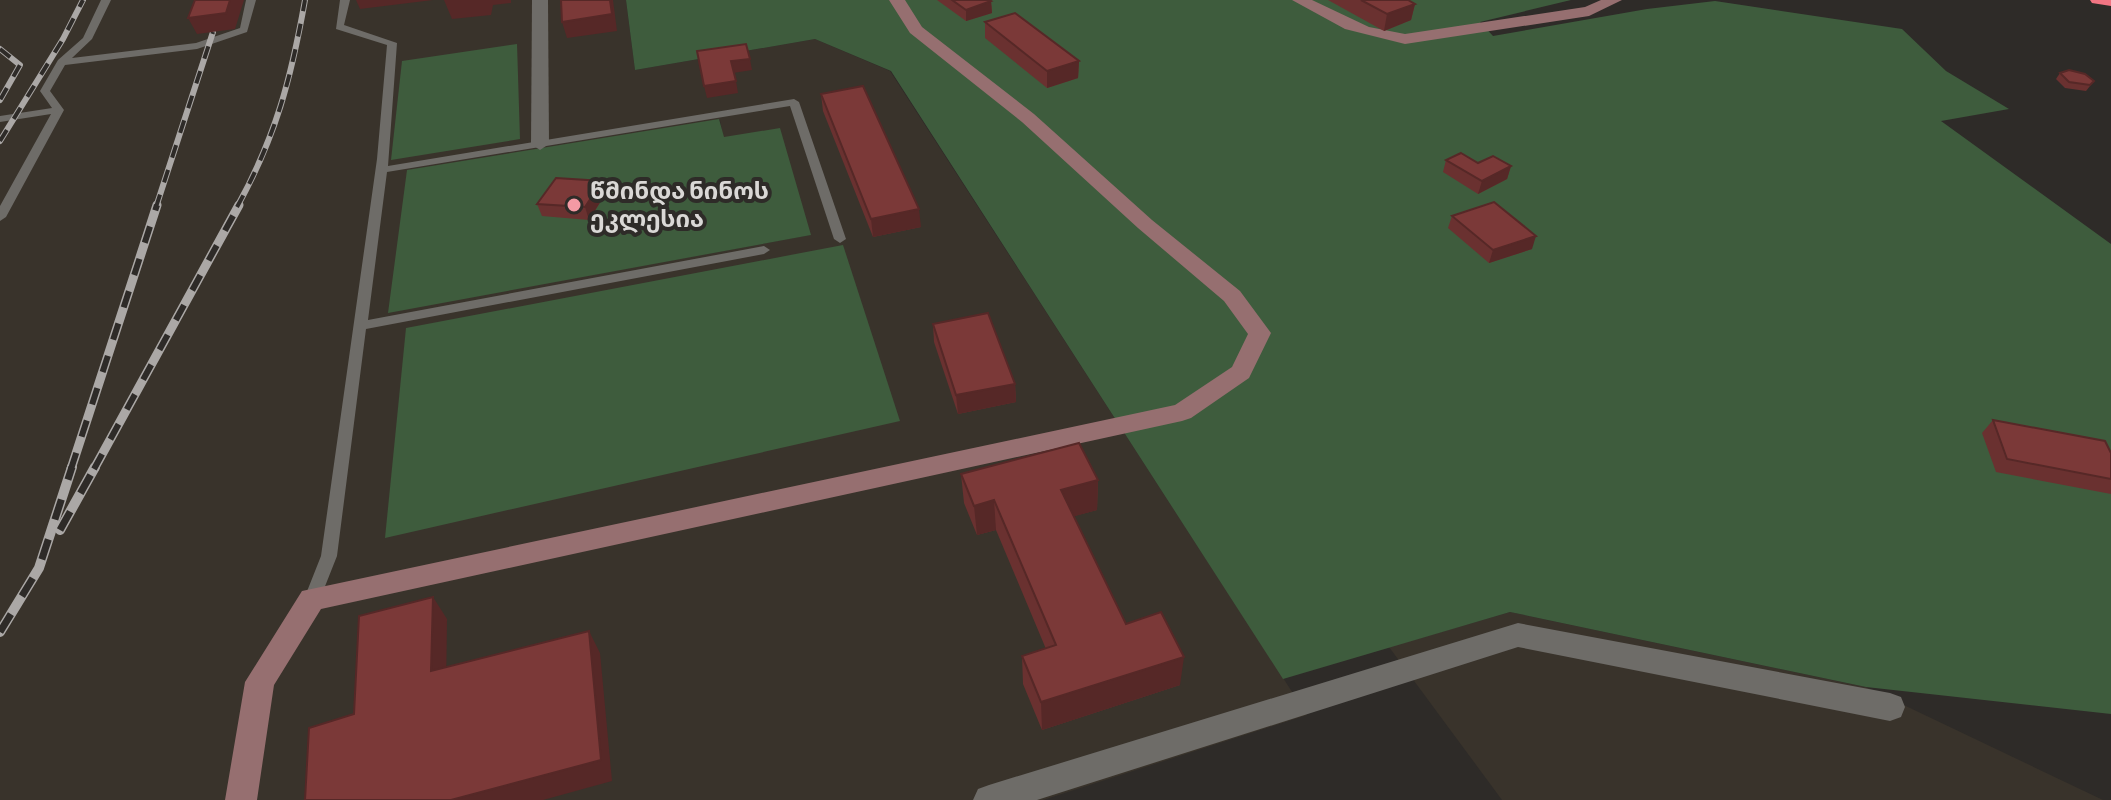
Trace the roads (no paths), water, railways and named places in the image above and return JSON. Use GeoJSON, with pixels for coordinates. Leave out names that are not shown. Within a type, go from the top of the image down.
{"type":"FeatureCollection","features":[{"type":"Feature","properties":{"kind":"highway"},"geometry":{"type":"LineString","coordinates":[[2098,0],[2111,1]]}},
{"type":"Feature","properties":{"kind":"street"},"geometry":{"type":"LineString","coordinates":[[540,0],[540,144]]}},
{"type":"Feature","properties":{"kind":"street"},"geometry":{"type":"LineString","coordinates":[[241,800],[260,682],[312,599],[1182,412],[1241,372],[1260,333],[1232,296],[1145,224],[1028,118],[916,30],[897,0]]}},
{"type":"Feature","properties":{"kind":"street"},"geometry":{"type":"LineString","coordinates":[[1300,0],[1351,27],[1388,38],[1405,39],[1589,11],[1614,0]]}},
{"type":"Feature","properties":{"kind":"street"},"geometry":{"type":"LineString","coordinates":[[989,800],[1518,635],[1890,707]]}},
{"type":"Feature","properties":{"kind":"lane"},"geometry":{"type":"LineString","coordinates":[[59,110],[45,91],[62,62],[87,39],[106,0]]}},
{"type":"Feature","properties":{"kind":"lane"},"geometry":{"type":"LineString","coordinates":[[62,62],[197,46],[244,30],[251,0]]}},
{"type":"Feature","properties":{"kind":"lane"},"geometry":{"type":"LineString","coordinates":[[312,599],[329,556],[381,170],[392,43],[339,27],[345,0]]}},
{"type":"Feature","properties":{"kind":"lane"},"geometry":{"type":"LineString","coordinates":[[381,170],[794,102],[840,239]]}},
{"type":"Feature","properties":{"kind":"lane"},"geometry":{"type":"LineString","coordinates":[[0,119],[59,110]]}},
{"type":"Feature","properties":{"kind":"lane"},"geometry":{"type":"LineString","coordinates":[[0,217],[59,110]]}},
{"type":"Feature","properties":{"kind":"lane"},"geometry":{"type":"LineString","coordinates":[[360,326],[764,250]]}},
{"type":"Feature","properties":{"kind":"railway"},"geometry":{"type":"LineString","coordinates":[[0,141],[63,39],[83,0]]}},
{"type":"Feature","properties":{"kind":"railway"},"geometry":{"type":"LineString","coordinates":[[237,207],[272,131],[294,56],[305,0]]}},
{"type":"Feature","properties":{"kind":"railway"},"geometry":{"type":"LineString","coordinates":[[156,207],[213,32]]}},
{"type":"Feature","properties":{"kind":"railway"},"geometry":{"type":"LineString","coordinates":[[0,49],[20,65],[0,100]]}},
{"type":"Feature","properties":{"kind":"railway"},"geometry":{"type":"LineString","coordinates":[[71,469],[157,205]]}},
{"type":"Feature","properties":{"kind":"railway"},"geometry":{"type":"LineString","coordinates":[[94,469],[239,205]]}},
{"type":"Feature","properties":{"kind":"railway"},"geometry":{"type":"LineString","coordinates":[[0,632],[39,568],[72,467]]}},
{"type":"Feature","properties":{"kind":"railway"},"geometry":{"type":"LineString","coordinates":[[60,530],[95,467]]}},
{"type":"Feature","properties":{"kind":"place","name":"წმინდა ნინოს ეკლესია"},"geometry":{"type":"Point","coordinates":[574,205]}}]}
